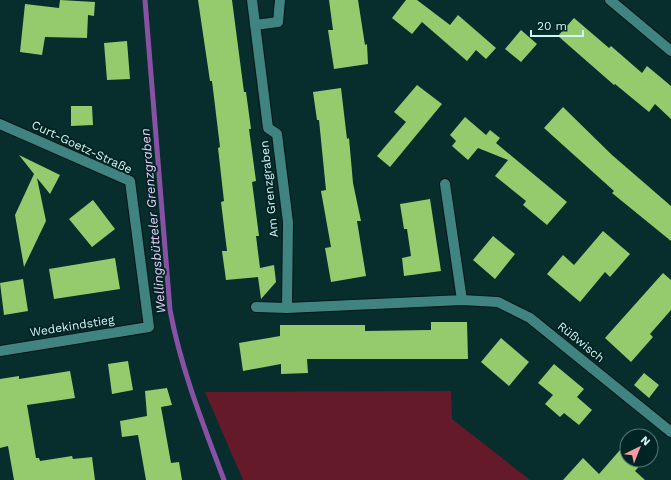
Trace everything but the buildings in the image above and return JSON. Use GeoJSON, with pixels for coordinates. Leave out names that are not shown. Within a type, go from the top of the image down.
{"type":"FeatureCollection","features":[{"type":"Feature","properties":{"kind":"street","name":"Am Grenzgraben"},"geometry":{"type":"LineString","coordinates":[[252,0],[268,128],[277,134],[288,222],[287,308]]}},
{"type":"Feature","properties":{"kind":"street"},"geometry":{"type":"LineString","coordinates":[[255,25],[278,22],[280,0]]}},
{"type":"Feature","properties":{"kind":"street"},"geometry":{"type":"LineString","coordinates":[[610,0],[671,51]]}},
{"type":"Feature","properties":{"kind":"street","name":"Curt-Goetz-Straße"},"geometry":{"type":"LineString","coordinates":[[0,124],[130,181],[149,327]]}},
{"type":"Feature","properties":{"kind":"street"},"geometry":{"type":"LineString","coordinates":[[445,184],[462,300]]}},
{"type":"Feature","properties":{"kind":"street","name":"Rüßwisch"},"geometry":{"type":"LineString","coordinates":[[256,307],[287,308],[462,300],[498,302],[530,318],[671,432]]}},
{"type":"Feature","properties":{"kind":"street","name":"Wedekindstieg"},"geometry":{"type":"LineString","coordinates":[[0,351],[149,327]]}},
{"type":"Feature","properties":{"kind":"shaded area"},"geometry":{"type":"Polygon","coordinates":[[[451,391],[452,419],[530,480],[243,480],[205,392],[451,391]]]}},
{"type":"Feature","properties":{"kind":"waterway","name":"Wellingsbütteler Grenzgraben"},"geometry":{"type":"LineString","coordinates":[[145,0],[170,310],[186,375],[224,480]]}}]}
